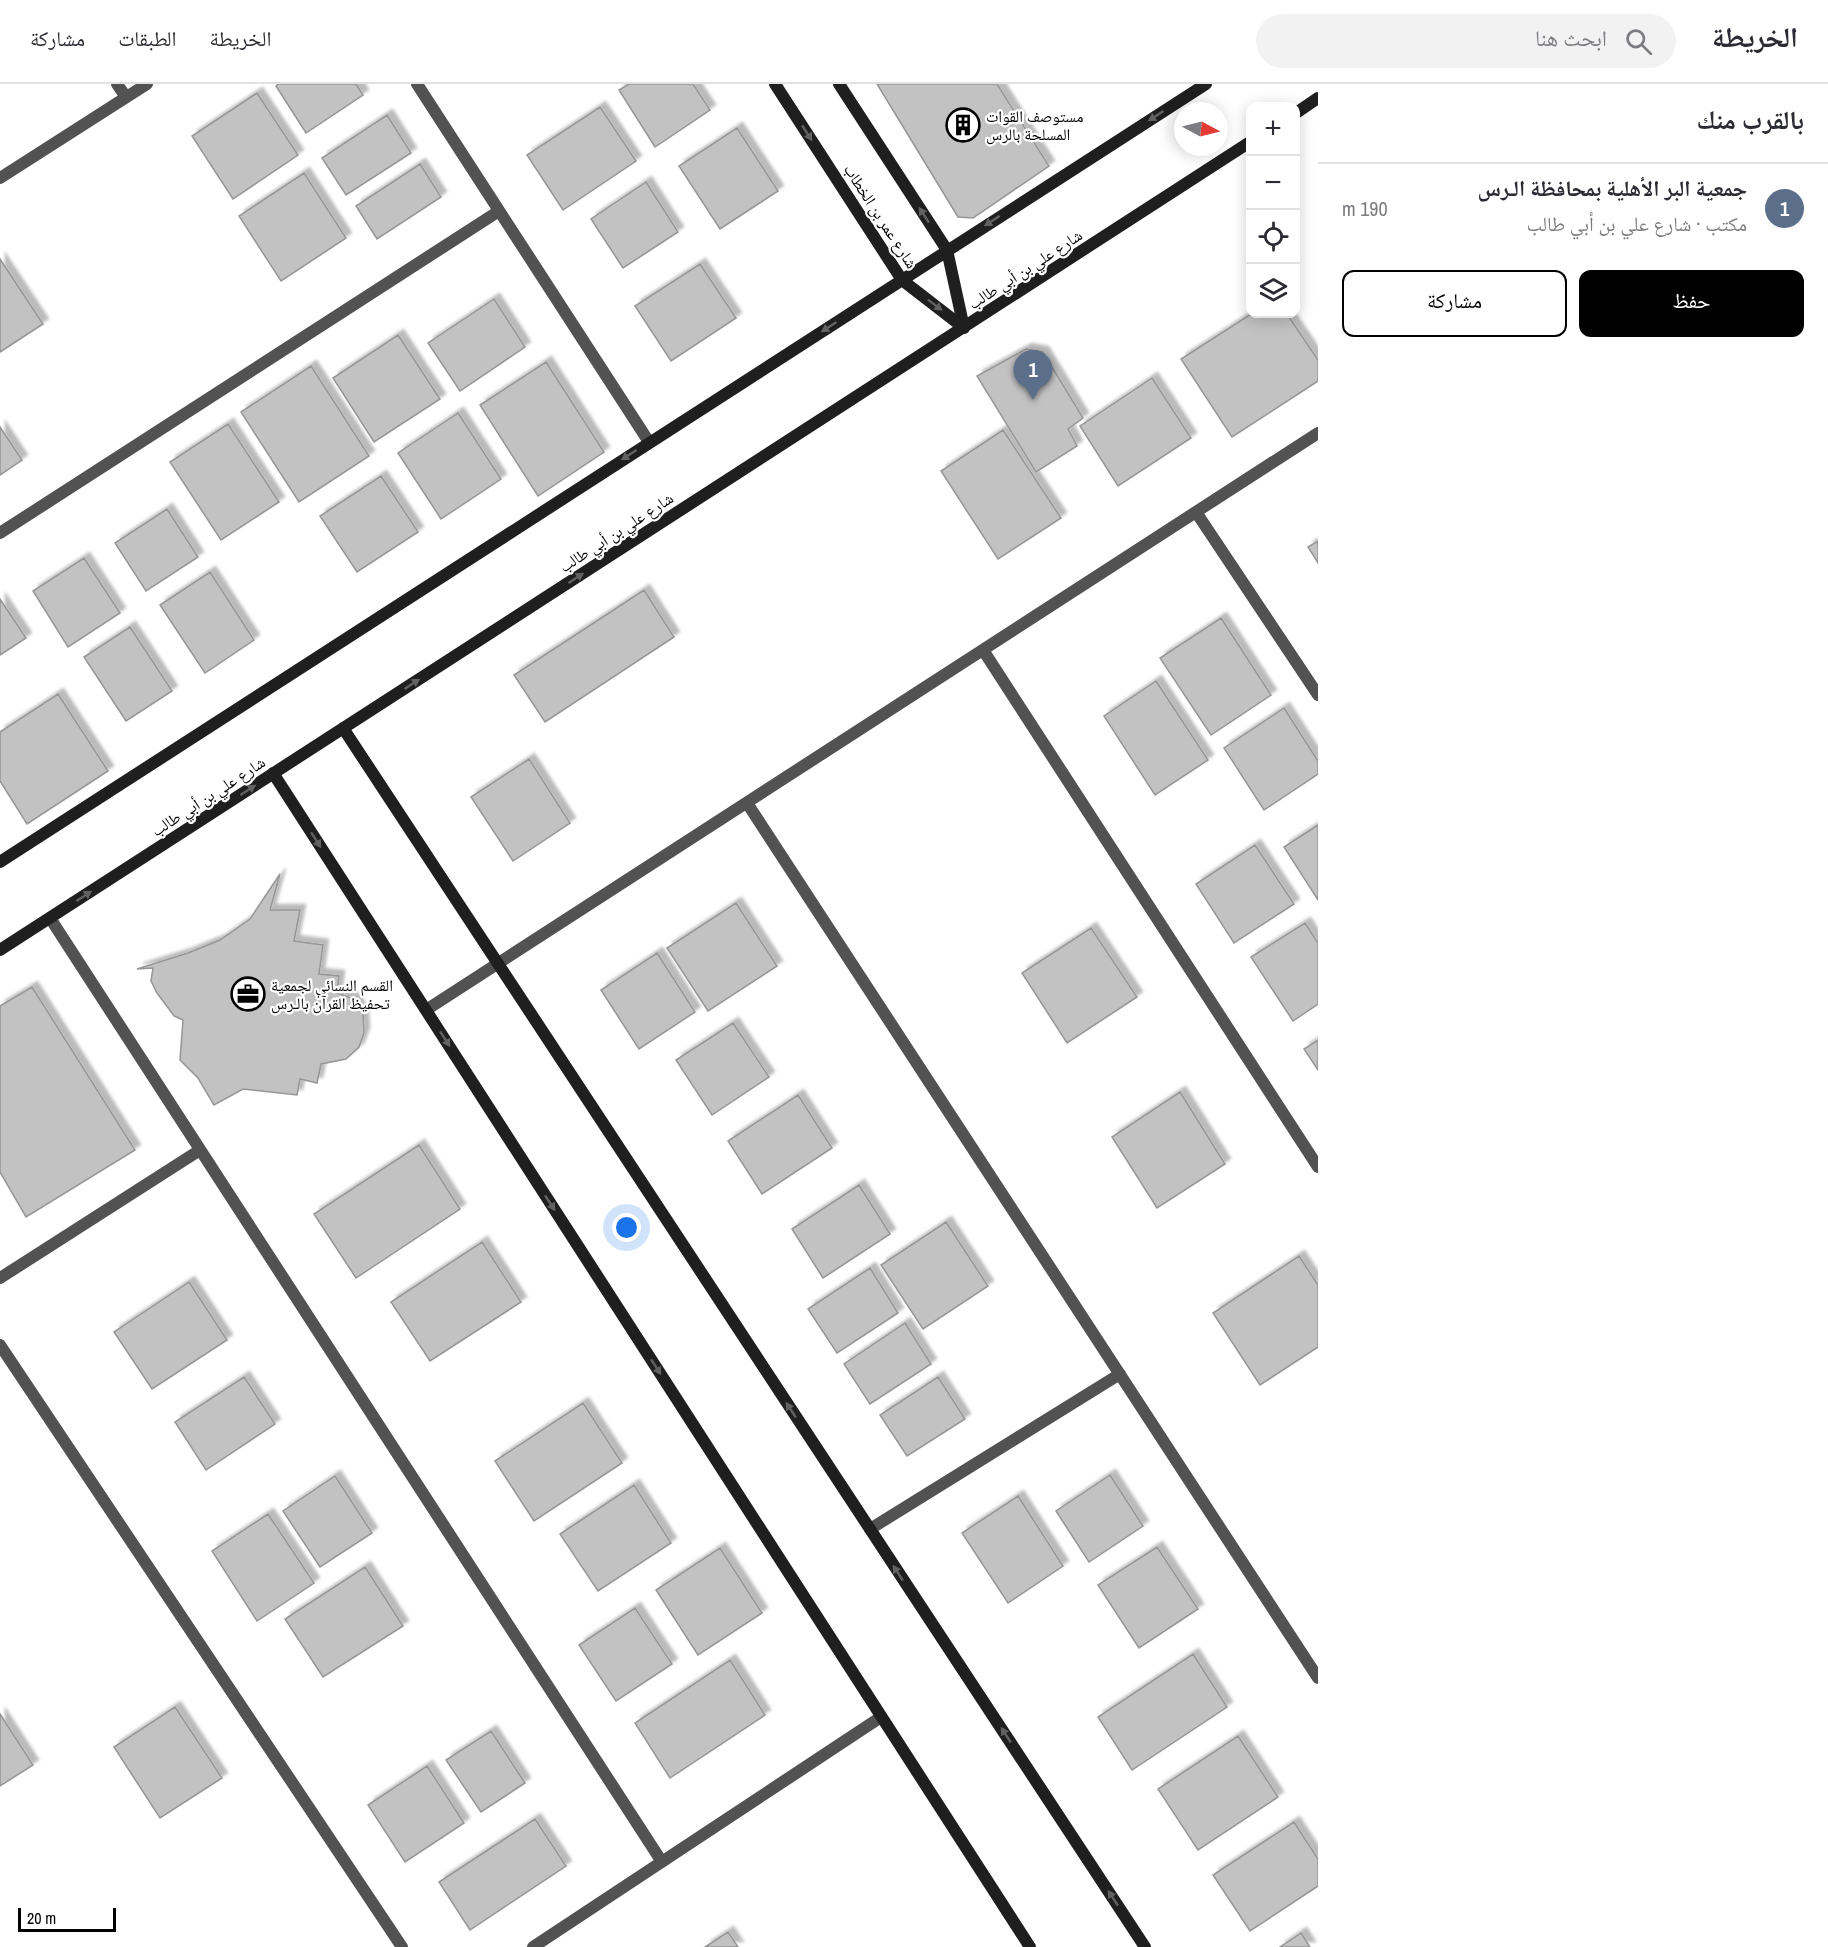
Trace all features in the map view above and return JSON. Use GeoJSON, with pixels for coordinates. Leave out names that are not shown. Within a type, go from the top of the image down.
{"type":"FeatureCollection","features":[{"type":"Feature","properties":{"kind":"street"},"geometry":{"type":"LineString","coordinates":[[117,84],[126,97]]}},
{"type":"Feature","properties":{"kind":"street"},"geometry":{"type":"LineString","coordinates":[[0,178],[147,84]]}},
{"type":"Feature","properties":{"kind":"street"},"geometry":{"type":"LineString","coordinates":[[417,84],[649,442]]}},
{"type":"Feature","properties":{"kind":"street","name":"شارع عمر بن الخطاب"},"geometry":{"type":"LineString","coordinates":[[775,84],[902,280],[964,328]]}},
{"type":"Feature","properties":{"kind":"street"},"geometry":{"type":"LineString","coordinates":[[839,84],[947,250],[964,328]]}},
{"type":"Feature","properties":{"kind":"street"},"geometry":{"type":"LineString","coordinates":[[0,862],[1206,84]]}},
{"type":"Feature","properties":{"kind":"street"},"geometry":{"type":"LineString","coordinates":[[1300,110],[1318,98]]}},
{"type":"Feature","properties":{"kind":"street","name":"شارع علي بن أبي طالب"},"geometry":{"type":"LineString","coordinates":[[0,950],[1246,145]]}},
{"type":"Feature","properties":{"kind":"street"},"geometry":{"type":"LineString","coordinates":[[0,533],[499,211]]}},
{"type":"Feature","properties":{"kind":"street"},"geometry":{"type":"LineString","coordinates":[[426,1010],[1318,433]]}},
{"type":"Feature","properties":{"kind":"street"},"geometry":{"type":"LineString","coordinates":[[1196,512],[1318,695]]}},
{"type":"Feature","properties":{"kind":"street"},"geometry":{"type":"LineString","coordinates":[[983,650],[1318,1167]]}},
{"type":"Feature","properties":{"kind":"street"},"geometry":{"type":"LineString","coordinates":[[343,729],[1145,1947]]}},
{"type":"Feature","properties":{"kind":"street"},"geometry":{"type":"LineString","coordinates":[[273,773],[1030,1947]]}},
{"type":"Feature","properties":{"kind":"street"},"geometry":{"type":"LineString","coordinates":[[747,803],[1318,1678]]}},
{"type":"Feature","properties":{"kind":"street"},"geometry":{"type":"LineString","coordinates":[[50,918],[662,1862]]}},
{"type":"Feature","properties":{"kind":"street"},"geometry":{"type":"LineString","coordinates":[[0,1278],[200,1150]]}},
{"type":"Feature","properties":{"kind":"street"},"geometry":{"type":"LineString","coordinates":[[0,1345],[402,1947]]}},
{"type":"Feature","properties":{"kind":"street"},"geometry":{"type":"LineString","coordinates":[[870,1529],[1120,1374]]}},
{"type":"Feature","properties":{"kind":"street"},"geometry":{"type":"LineString","coordinates":[[533,1947],[881,1717]]}},
{"type":"Feature","properties":{"kind":"building"},"geometry":{"type":"Polygon","coordinates":[[[278,84],[356,84],[363,95],[306,133],[276,86],[278,84]]]}},
{"type":"Feature","properties":{"kind":"building"},"geometry":{"type":"Polygon","coordinates":[[[629,84],[693,84],[710,110],[655,147],[619,90],[629,84]]]}},
{"type":"Feature","properties":{"kind":"building","name":"مستوصف القوات المسلحة بالرس"},"geometry":{"type":"Polygon","coordinates":[[[877,84],[997,84],[1049,166],[973,218],[958,217],[877,84]]]}},
{"type":"Feature","properties":{"kind":"building"},"geometry":{"type":"Polygon","coordinates":[[[257,93],[298,155],[233,199],[192,136],[257,93]]]}},
{"type":"Feature","properties":{"kind":"building"},"geometry":{"type":"Polygon","coordinates":[[[600,107],[636,161],[563,210],[527,155],[600,107]]]}},
{"type":"Feature","properties":{"kind":"building"},"geometry":{"type":"Polygon","coordinates":[[[387,115],[411,153],[346,195],[322,158],[387,115]]]}},
{"type":"Feature","properties":{"kind":"building"},"geometry":{"type":"Polygon","coordinates":[[[737,128],[778,191],[720,229],[679,166],[737,128]]]}},
{"type":"Feature","properties":{"kind":"building"},"geometry":{"type":"Polygon","coordinates":[[[420,164],[441,197],[377,239],[356,206],[420,164]]]}},
{"type":"Feature","properties":{"kind":"building"},"geometry":{"type":"Polygon","coordinates":[[[304,173],[346,238],[281,281],[239,216],[304,173]]]}},
{"type":"Feature","properties":{"kind":"building"},"geometry":{"type":"Polygon","coordinates":[[[646,182],[678,232],[623,268],[591,219],[646,182]]]}},
{"type":"Feature","properties":{"kind":"building"},"geometry":{"type":"Polygon","coordinates":[[[0,259],[43,324],[0,352],[0,259]]]}},
{"type":"Feature","properties":{"kind":"building"},"geometry":{"type":"Polygon","coordinates":[[[700,264],[736,318],[671,361],[635,306],[700,264]]]}},
{"type":"Feature","properties":{"kind":"building"},"geometry":{"type":"Polygon","coordinates":[[[494,299],[525,347],[460,391],[428,343],[494,299]]]}},
{"type":"Feature","properties":{"kind":"building"},"geometry":{"type":"Polygon","coordinates":[[[1246,317],[1290,318],[1318,360],[1318,381],[1232,437],[1181,359],[1246,317]]]}},
{"type":"Feature","properties":{"kind":"building"},"geometry":{"type":"Polygon","coordinates":[[[398,335],[440,399],[374,442],[333,378],[398,335]]]}},
{"type":"Feature","properties":{"kind":"building"},"geometry":{"type":"Polygon","coordinates":[[[1026,349],[1043,352],[1083,418],[1068,429],[1077,446],[1036,472],[977,376],[1026,349]]]}},
{"type":"Feature","properties":{"kind":"building"},"geometry":{"type":"Polygon","coordinates":[[[546,362],[604,452],[538,496],[480,405],[546,362]]]}},
{"type":"Feature","properties":{"kind":"building"},"geometry":{"type":"Polygon","coordinates":[[[311,366],[369,456],[299,502],[241,412],[311,366]]]}},
{"type":"Feature","properties":{"kind":"building"},"geometry":{"type":"Polygon","coordinates":[[[1152,378],[1191,438],[1118,486],[1080,426],[1152,378]]]}},
{"type":"Feature","properties":{"kind":"building"},"geometry":{"type":"Polygon","coordinates":[[[458,413],[501,479],[441,519],[398,453],[458,413]]]}},
{"type":"Feature","properties":{"kind":"building"},"geometry":{"type":"Polygon","coordinates":[[[228,424],[279,502],[221,540],[170,462],[228,424]]]}},
{"type":"Feature","properties":{"kind":"building"},"geometry":{"type":"Polygon","coordinates":[[[0,427],[22,460],[0,475],[0,427]]]}},
{"type":"Feature","properties":{"kind":"building"},"geometry":{"type":"Polygon","coordinates":[[[1003,430],[1061,518],[998,559],[941,471],[1003,430]]]}},
{"type":"Feature","properties":{"kind":"building"},"geometry":{"type":"Polygon","coordinates":[[[381,476],[418,532],[357,572],[320,516],[381,476]]]}},
{"type":"Feature","properties":{"kind":"building"},"geometry":{"type":"Polygon","coordinates":[[[167,509],[198,557],[146,591],[115,543],[167,509]]]}},
{"type":"Feature","properties":{"kind":"building"},"geometry":{"type":"Polygon","coordinates":[[[1318,541],[1318,563],[1308,547],[1318,541]]]}},
{"type":"Feature","properties":{"kind":"building"},"geometry":{"type":"Polygon","coordinates":[[[84,558],[120,613],[68,647],[33,591],[84,558]]]}},
{"type":"Feature","properties":{"kind":"building"},"geometry":{"type":"Polygon","coordinates":[[[210,572],[254,640],[205,673],[160,605],[210,572]]]}},
{"type":"Feature","properties":{"kind":"building"},"geometry":{"type":"Polygon","coordinates":[[[644,590],[674,637],[545,722],[514,675],[644,590]]]}},
{"type":"Feature","properties":{"kind":"building"},"geometry":{"type":"Polygon","coordinates":[[[0,599],[26,638],[0,655],[0,599]]]}},
{"type":"Feature","properties":{"kind":"building"},"geometry":{"type":"Polygon","coordinates":[[[1221,618],[1271,695],[1211,735],[1160,658],[1221,618]]]}},
{"type":"Feature","properties":{"kind":"building"},"geometry":{"type":"Polygon","coordinates":[[[130,627],[172,691],[126,721],[84,657],[130,627]]]}},
{"type":"Feature","properties":{"kind":"building"},"geometry":{"type":"Polygon","coordinates":[[[1156,681],[1208,760],[1155,795],[1104,716],[1156,681]]]}},
{"type":"Feature","properties":{"kind":"building"},"geometry":{"type":"Polygon","coordinates":[[[58,694],[108,771],[27,824],[0,781],[0,732],[58,694]]]}},
{"type":"Feature","properties":{"kind":"building"},"geometry":{"type":"Polygon","coordinates":[[[1284,708],[1318,761],[1318,774],[1264,810],[1224,748],[1284,708]]]}},
{"type":"Feature","properties":{"kind":"building"},"geometry":{"type":"Polygon","coordinates":[[[529,759],[570,823],[513,861],[471,797],[529,759]]]}},
{"type":"Feature","properties":{"kind":"building"},"geometry":{"type":"Polygon","coordinates":[[[1318,825],[1318,900],[1284,847],[1318,825]]]}},
{"type":"Feature","properties":{"kind":"building"},"geometry":{"type":"Polygon","coordinates":[[[1255,845],[1294,904],[1234,943],[1196,884],[1255,845]]]}},
{"type":"Feature","properties":{"kind":"building"},"geometry":{"type":"Polygon","coordinates":[[[280,874],[270,910],[300,910],[294,941],[323,945],[319,974],[339,976],[337,993],[354,999],[363,1014],[364,1033],[359,1047],[346,1059],[321,1064],[317,1083],[300,1079],[297,1095],[243,1089],[214,1105],[198,1078],[180,1060],[183,1020],[174,1016],[157,993],[151,981],[153,968],[137,969],[220,940],[250,919],[280,874]]]}},
{"type":"Feature","properties":{"kind":"building"},"geometry":{"type":"Polygon","coordinates":[[[736,903],[777,966],[708,1011],[667,948],[736,903]]]}},
{"type":"Feature","properties":{"kind":"building"},"geometry":{"type":"Polygon","coordinates":[[[1305,923],[1318,943],[1318,1004],[1293,1021],[1251,957],[1305,923]]]}},
{"type":"Feature","properties":{"kind":"building"},"geometry":{"type":"Polygon","coordinates":[[[1091,928],[1137,997],[1067,1043],[1022,973],[1091,928]]]}},
{"type":"Feature","properties":{"kind":"building"},"geometry":{"type":"Polygon","coordinates":[[[657,953],[695,1012],[639,1049],[601,990],[657,953]]]}},
{"type":"Feature","properties":{"kind":"building"},"geometry":{"type":"Polygon","coordinates":[[[32,987],[135,1150],[26,1217],[0,1172],[0,1006],[32,987]]]}},
{"type":"Feature","properties":{"kind":"building"},"geometry":{"type":"Polygon","coordinates":[[[733,1023],[769,1077],[712,1115],[676,1060],[733,1023]]]}},
{"type":"Feature","properties":{"kind":"building"},"geometry":{"type":"Polygon","coordinates":[[[1318,1040],[1318,1070],[1304,1049],[1318,1040]]]}},
{"type":"Feature","properties":{"kind":"building"},"geometry":{"type":"Polygon","coordinates":[[[1180,1092],[1225,1164],[1157,1208],[1112,1137],[1180,1092]]]}},
{"type":"Feature","properties":{"kind":"building"},"geometry":{"type":"Polygon","coordinates":[[[798,1095],[832,1148],[762,1194],[728,1141],[798,1095]]]}},
{"type":"Feature","properties":{"kind":"building"},"geometry":{"type":"Polygon","coordinates":[[[419,1145],[460,1209],[356,1278],[314,1214],[419,1145]]]}},
{"type":"Feature","properties":{"kind":"building"},"geometry":{"type":"Polygon","coordinates":[[[859,1185],[890,1234],[823,1278],[792,1229],[859,1185]]]}},
{"type":"Feature","properties":{"kind":"building"},"geometry":{"type":"Polygon","coordinates":[[[946,1222],[988,1286],[923,1329],[881,1265],[946,1222]]]}},
{"type":"Feature","properties":{"kind":"building"},"geometry":{"type":"Polygon","coordinates":[[[482,1242],[521,1302],[430,1361],[391,1302],[482,1242]]]}},
{"type":"Feature","properties":{"kind":"building"},"geometry":{"type":"Polygon","coordinates":[[[1299,1256],[1318,1285],[1318,1347],[1260,1385],[1213,1313],[1299,1256]]]}},
{"type":"Feature","properties":{"kind":"building"},"geometry":{"type":"Polygon","coordinates":[[[870,1268],[898,1313],[837,1353],[808,1309],[870,1268]]]}},
{"type":"Feature","properties":{"kind":"building"},"geometry":{"type":"Polygon","coordinates":[[[189,1282],[227,1340],[152,1389],[114,1332],[189,1282]]]}},
{"type":"Feature","properties":{"kind":"building"},"geometry":{"type":"Polygon","coordinates":[[[905,1323],[931,1364],[870,1404],[844,1364],[905,1323]]]}},
{"type":"Feature","properties":{"kind":"building"},"geometry":{"type":"Polygon","coordinates":[[[244,1377],[275,1424],[206,1470],[175,1422],[244,1377]]]}},
{"type":"Feature","properties":{"kind":"building"},"geometry":{"type":"Polygon","coordinates":[[[938,1377],[965,1419],[907,1456],[880,1415],[938,1377]]]}},
{"type":"Feature","properties":{"kind":"building"},"geometry":{"type":"Polygon","coordinates":[[[583,1403],[622,1463],[534,1521],[495,1461],[583,1403]]]}},
{"type":"Feature","properties":{"kind":"building"},"geometry":{"type":"Polygon","coordinates":[[[1110,1475],[1143,1526],[1089,1562],[1056,1511],[1110,1475]]]}},
{"type":"Feature","properties":{"kind":"building"},"geometry":{"type":"Polygon","coordinates":[[[335,1476],[372,1533],[320,1567],[283,1511],[335,1476]]]}},
{"type":"Feature","properties":{"kind":"building"},"geometry":{"type":"Polygon","coordinates":[[[634,1485],[671,1543],[598,1591],[560,1534],[634,1485]]]}},
{"type":"Feature","properties":{"kind":"building"},"geometry":{"type":"Polygon","coordinates":[[[1018,1496],[1063,1566],[1008,1603],[962,1533],[1018,1496]]]}},
{"type":"Feature","properties":{"kind":"building"},"geometry":{"type":"Polygon","coordinates":[[[268,1514],[314,1583],[257,1621],[212,1551],[268,1514]]]}},
{"type":"Feature","properties":{"kind":"building"},"geometry":{"type":"Polygon","coordinates":[[[1157,1547],[1198,1609],[1139,1648],[1098,1585],[1157,1547]]]}},
{"type":"Feature","properties":{"kind":"building"},"geometry":{"type":"Polygon","coordinates":[[[720,1548],[762,1613],[698,1655],[656,1590],[720,1548]]]}},
{"type":"Feature","properties":{"kind":"building"},"geometry":{"type":"Polygon","coordinates":[[[365,1567],[403,1626],[323,1677],[285,1619],[365,1567]]]}},
{"type":"Feature","properties":{"kind":"building"},"geometry":{"type":"Polygon","coordinates":[[[635,1608],[672,1664],[616,1701],[579,1645],[635,1608]]]}},
{"type":"Feature","properties":{"kind":"building"},"geometry":{"type":"Polygon","coordinates":[[[1193,1654],[1227,1707],[1132,1770],[1098,1717],[1193,1654]]]}},
{"type":"Feature","properties":{"kind":"building"},"geometry":{"type":"Polygon","coordinates":[[[730,1660],[765,1715],[670,1778],[635,1723],[730,1660]]]}},
{"type":"Feature","properties":{"kind":"building"},"geometry":{"type":"Polygon","coordinates":[[[175,1707],[222,1778],[160,1818],[114,1747],[175,1707]]]}},
{"type":"Feature","properties":{"kind":"building"},"geometry":{"type":"Polygon","coordinates":[[[0,1714],[33,1765],[0,1786],[0,1714]]]}},
{"type":"Feature","properties":{"kind":"building"},"geometry":{"type":"Polygon","coordinates":[[[491,1731],[525,1783],[481,1812],[446,1760],[491,1731]]]}},
{"type":"Feature","properties":{"kind":"building"},"geometry":{"type":"Polygon","coordinates":[[[1238,1736],[1278,1797],[1198,1850],[1158,1789],[1238,1736]]]}},
{"type":"Feature","properties":{"kind":"building"},"geometry":{"type":"Polygon","coordinates":[[[427,1766],[464,1823],[405,1862],[368,1805],[427,1766]]]}},
{"type":"Feature","properties":{"kind":"building"},"geometry":{"type":"Polygon","coordinates":[[[535,1819],[566,1866],[470,1930],[439,1882],[535,1819]]]}},
{"type":"Feature","properties":{"kind":"building"},"geometry":{"type":"Polygon","coordinates":[[[1294,1822],[1318,1859],[1318,1886],[1250,1931],[1213,1875],[1294,1822]]]}},
{"type":"Feature","properties":{"kind":"building"},"geometry":{"type":"Polygon","coordinates":[[[728,1932],[738,1947],[705,1947],[728,1932]]]}},
{"type":"Feature","properties":{"kind":"building"},"geometry":{"type":"Polygon","coordinates":[[[1301,1933],[1310,1947],[1280,1947],[1301,1933]]]}},
{"type":"Feature","properties":{"kind":"place","name":"مستوصف القوات المسلحة بالرس"},"geometry":{"type":"Point","coordinates":[963,125]}},
{"type":"Feature","properties":{"kind":"place","name":"جمعية البر الأهلية بمحافظة الـرس"},"geometry":{"type":"Point","coordinates":[1033,400]}},
{"type":"Feature","properties":{"kind":"place","name":"القسم النسائي لجمعية تحفيظ القرآن بالـرس"},"geometry":{"type":"Point","coordinates":[248,994]}}]}
